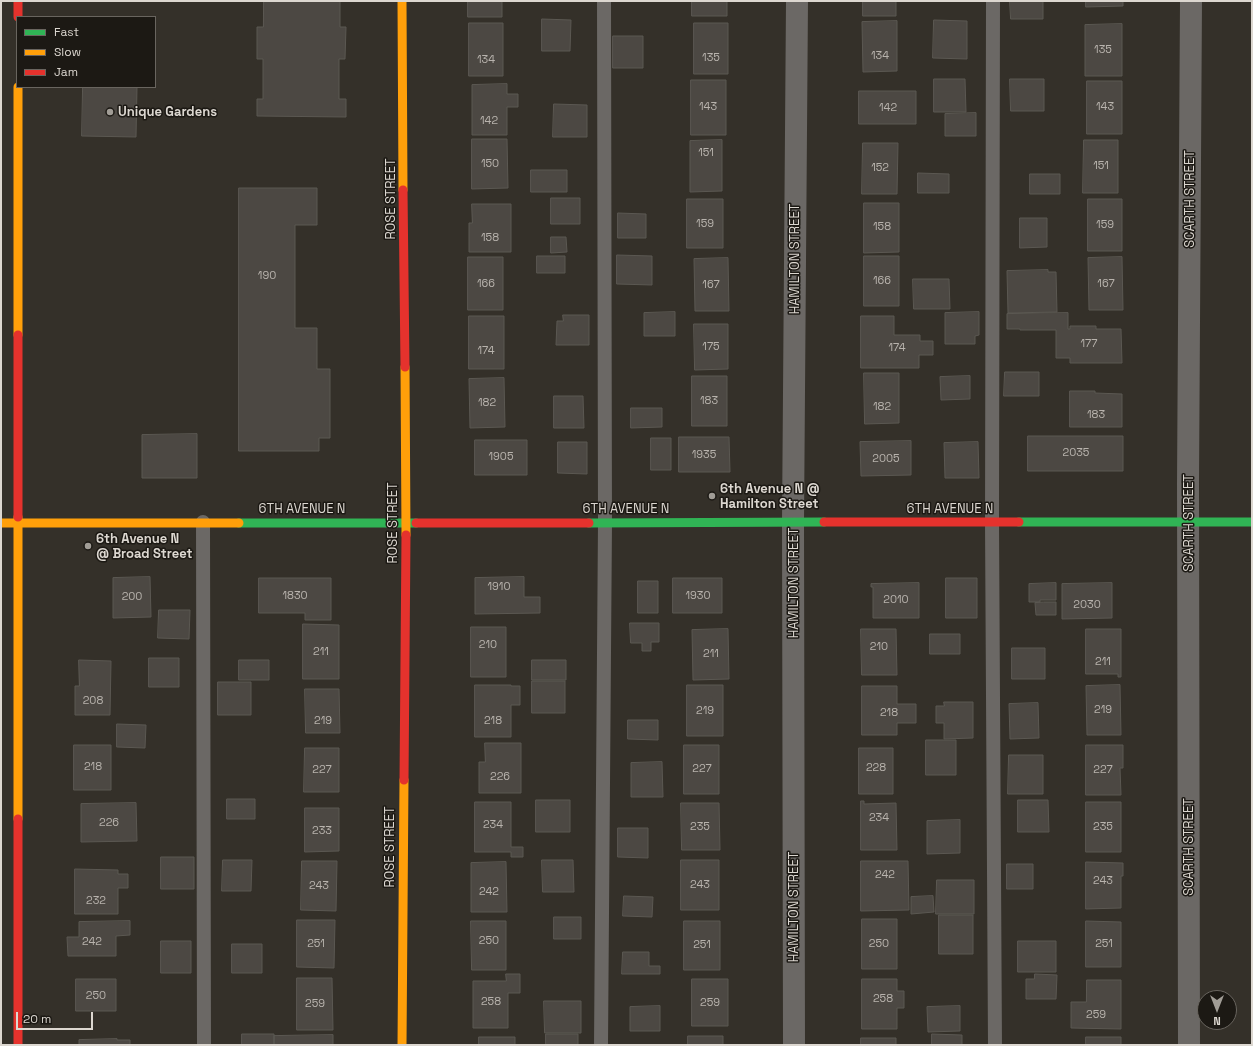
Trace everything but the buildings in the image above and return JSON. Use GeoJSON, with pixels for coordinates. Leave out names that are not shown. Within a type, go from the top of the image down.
{"type":"FeatureCollection","features":[{"type":"Feature","properties":{"kind":"street"},"geometry":{"type":"LineString","coordinates":[[18,1],[18,16]]}},
{"type":"Feature","properties":{"kind":"street","name":"ROSE STREET"},"geometry":{"type":"LineString","coordinates":[[402,1],[406,522],[402,1045]]}},
{"type":"Feature","properties":{"kind":"street","name":"HAMILTON STREET"},"geometry":{"type":"LineString","coordinates":[[794,1045],[793,522],[797,1]]}},
{"type":"Feature","properties":{"kind":"street","name":"SCARTH STREET"},"geometry":{"type":"LineString","coordinates":[[1189,1045],[1188,522],[1191,1]]}},
{"type":"Feature","properties":{"kind":"street"},"geometry":{"type":"LineString","coordinates":[[18,88],[18,1045]]}},
{"type":"Feature","properties":{"kind":"street","name":"6TH AVENUE N"},"geometry":{"type":"LineString","coordinates":[[1,523],[1252,522]]}},
{"type":"Feature","properties":{"kind":"lane"},"geometry":{"type":"LineString","coordinates":[[601,1045],[605,522],[604,1]]}},
{"type":"Feature","properties":{"kind":"lane"},"geometry":{"type":"LineString","coordinates":[[993,1],[992,522],[995,1045]]}},
{"type":"Feature","properties":{"kind":"lane"},"geometry":{"type":"LineString","coordinates":[[203,522],[204,1045]]}},
{"type":"Feature","properties":{"kind":"traffic: fast"},"geometry":{"type":"LineString","coordinates":[[589,523],[824,522]]}},
{"type":"Feature","properties":{"kind":"traffic: fast"},"geometry":{"type":"LineString","coordinates":[[1019,522],[1252,522]]}},
{"type":"Feature","properties":{"kind":"traffic: fast"},"geometry":{"type":"LineString","coordinates":[[239,523],[416,523]]}},
{"type":"Feature","properties":{"kind":"traffic: slow"},"geometry":{"type":"LineString","coordinates":[[402,1],[403,190]]}},
{"type":"Feature","properties":{"kind":"traffic: slow"},"geometry":{"type":"LineString","coordinates":[[18,88],[18,335]]}},
{"type":"Feature","properties":{"kind":"traffic: slow"},"geometry":{"type":"LineString","coordinates":[[405,367],[406,535]]}},
{"type":"Feature","properties":{"kind":"traffic: slow"},"geometry":{"type":"LineString","coordinates":[[18,517],[18,819]]}},
{"type":"Feature","properties":{"kind":"traffic: slow"},"geometry":{"type":"LineString","coordinates":[[1,523],[239,523]]}},
{"type":"Feature","properties":{"kind":"traffic: slow"},"geometry":{"type":"LineString","coordinates":[[402,1045],[404,780]]}},
{"type":"Feature","properties":{"kind":"traffic: jam"},"geometry":{"type":"LineString","coordinates":[[18,1],[18,16]]}},
{"type":"Feature","properties":{"kind":"traffic: jam"},"geometry":{"type":"LineString","coordinates":[[403,190],[405,367]]}},
{"type":"Feature","properties":{"kind":"traffic: jam"},"geometry":{"type":"LineString","coordinates":[[18,335],[18,517]]}},
{"type":"Feature","properties":{"kind":"traffic: jam"},"geometry":{"type":"LineString","coordinates":[[824,522],[1019,522]]}},
{"type":"Feature","properties":{"kind":"traffic: jam"},"geometry":{"type":"LineString","coordinates":[[416,523],[589,523]]}},
{"type":"Feature","properties":{"kind":"traffic: jam"},"geometry":{"type":"LineString","coordinates":[[404,780],[406,535]]}},
{"type":"Feature","properties":{"kind":"traffic: jam"},"geometry":{"type":"LineString","coordinates":[[18,819],[18,1045]]}},
{"type":"Feature","properties":{"kind":"place","name":"Unique Gardens"},"geometry":{"type":"Point","coordinates":[110,112]}},
{"type":"Feature","properties":{"kind":"place","name":"6th Avenue N @ Hamilton Street"},"geometry":{"type":"Point","coordinates":[712,496]}},
{"type":"Feature","properties":{"kind":"place","name":"6th Avenue N @ Broad Street"},"geometry":{"type":"Point","coordinates":[88,546]}}]}
